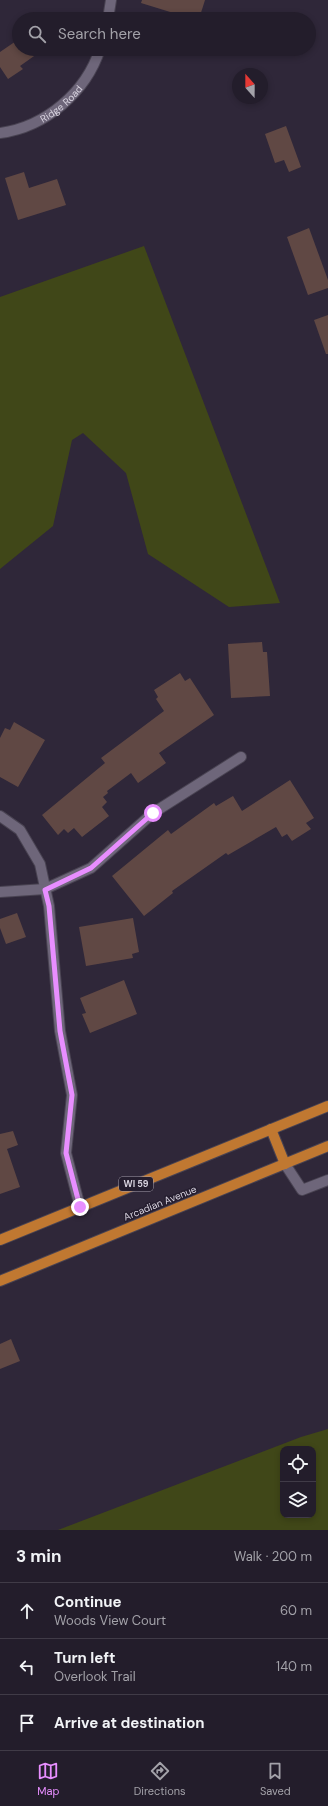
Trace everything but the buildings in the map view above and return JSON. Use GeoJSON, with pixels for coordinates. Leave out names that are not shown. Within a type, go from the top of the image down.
{"type":"FeatureCollection","features":[{"type":"Feature","properties":{"kind":"main road","name":"WI 59"},"geometry":{"type":"LineString","coordinates":[[0,1240],[328,1106]]}},
{"type":"Feature","properties":{"kind":"main road"},"geometry":{"type":"LineString","coordinates":[[271,1129],[285,1164]]}},
{"type":"Feature","properties":{"kind":"main road","name":"Arcadian Avenue"},"geometry":{"type":"LineString","coordinates":[[0,1281],[328,1146]]}},
{"type":"Feature","properties":{"kind":"street"},"geometry":{"type":"LineString","coordinates":[[109,12],[111,0]]}},
{"type":"Feature","properties":{"kind":"street","name":"Ridge Road"},"geometry":{"type":"LineString","coordinates":[[0,133],[27,126],[48,116],[71,96],[88,76],[97,56]]}},
{"type":"Feature","properties":{"kind":"street"},"geometry":{"type":"LineString","coordinates":[[0,892],[45,890],[91,868],[153,813],[241,757]]}},
{"type":"Feature","properties":{"kind":"street"},"geometry":{"type":"LineString","coordinates":[[0,816],[20,830],[40,864],[49,906],[60,1031],[72,1095],[66,1153],[80,1207]]}},
{"type":"Feature","properties":{"kind":"street"},"geometry":{"type":"LineString","coordinates":[[285,1164],[302,1190],[328,1180]]}},
{"type":"Feature","properties":{"kind":"green space"},"geometry":{"type":"Polygon","coordinates":[[[144,246],[280,603],[229,607],[148,554],[126,473],[83,433],[72,440],[53,526],[0,569],[0,297],[144,246]]]}},
{"type":"Feature","properties":{"kind":"green space"},"geometry":{"type":"Polygon","coordinates":[[[328,1429],[328,1530],[58,1530],[301,1437],[328,1429]]]}},
{"type":"Feature","properties":{"kind":"route"},"geometry":{"type":"LineString","coordinates":[[80,1207],[66,1153],[72,1095],[60,1031],[49,906],[45,890],[91,868],[153,813]]}}]}
